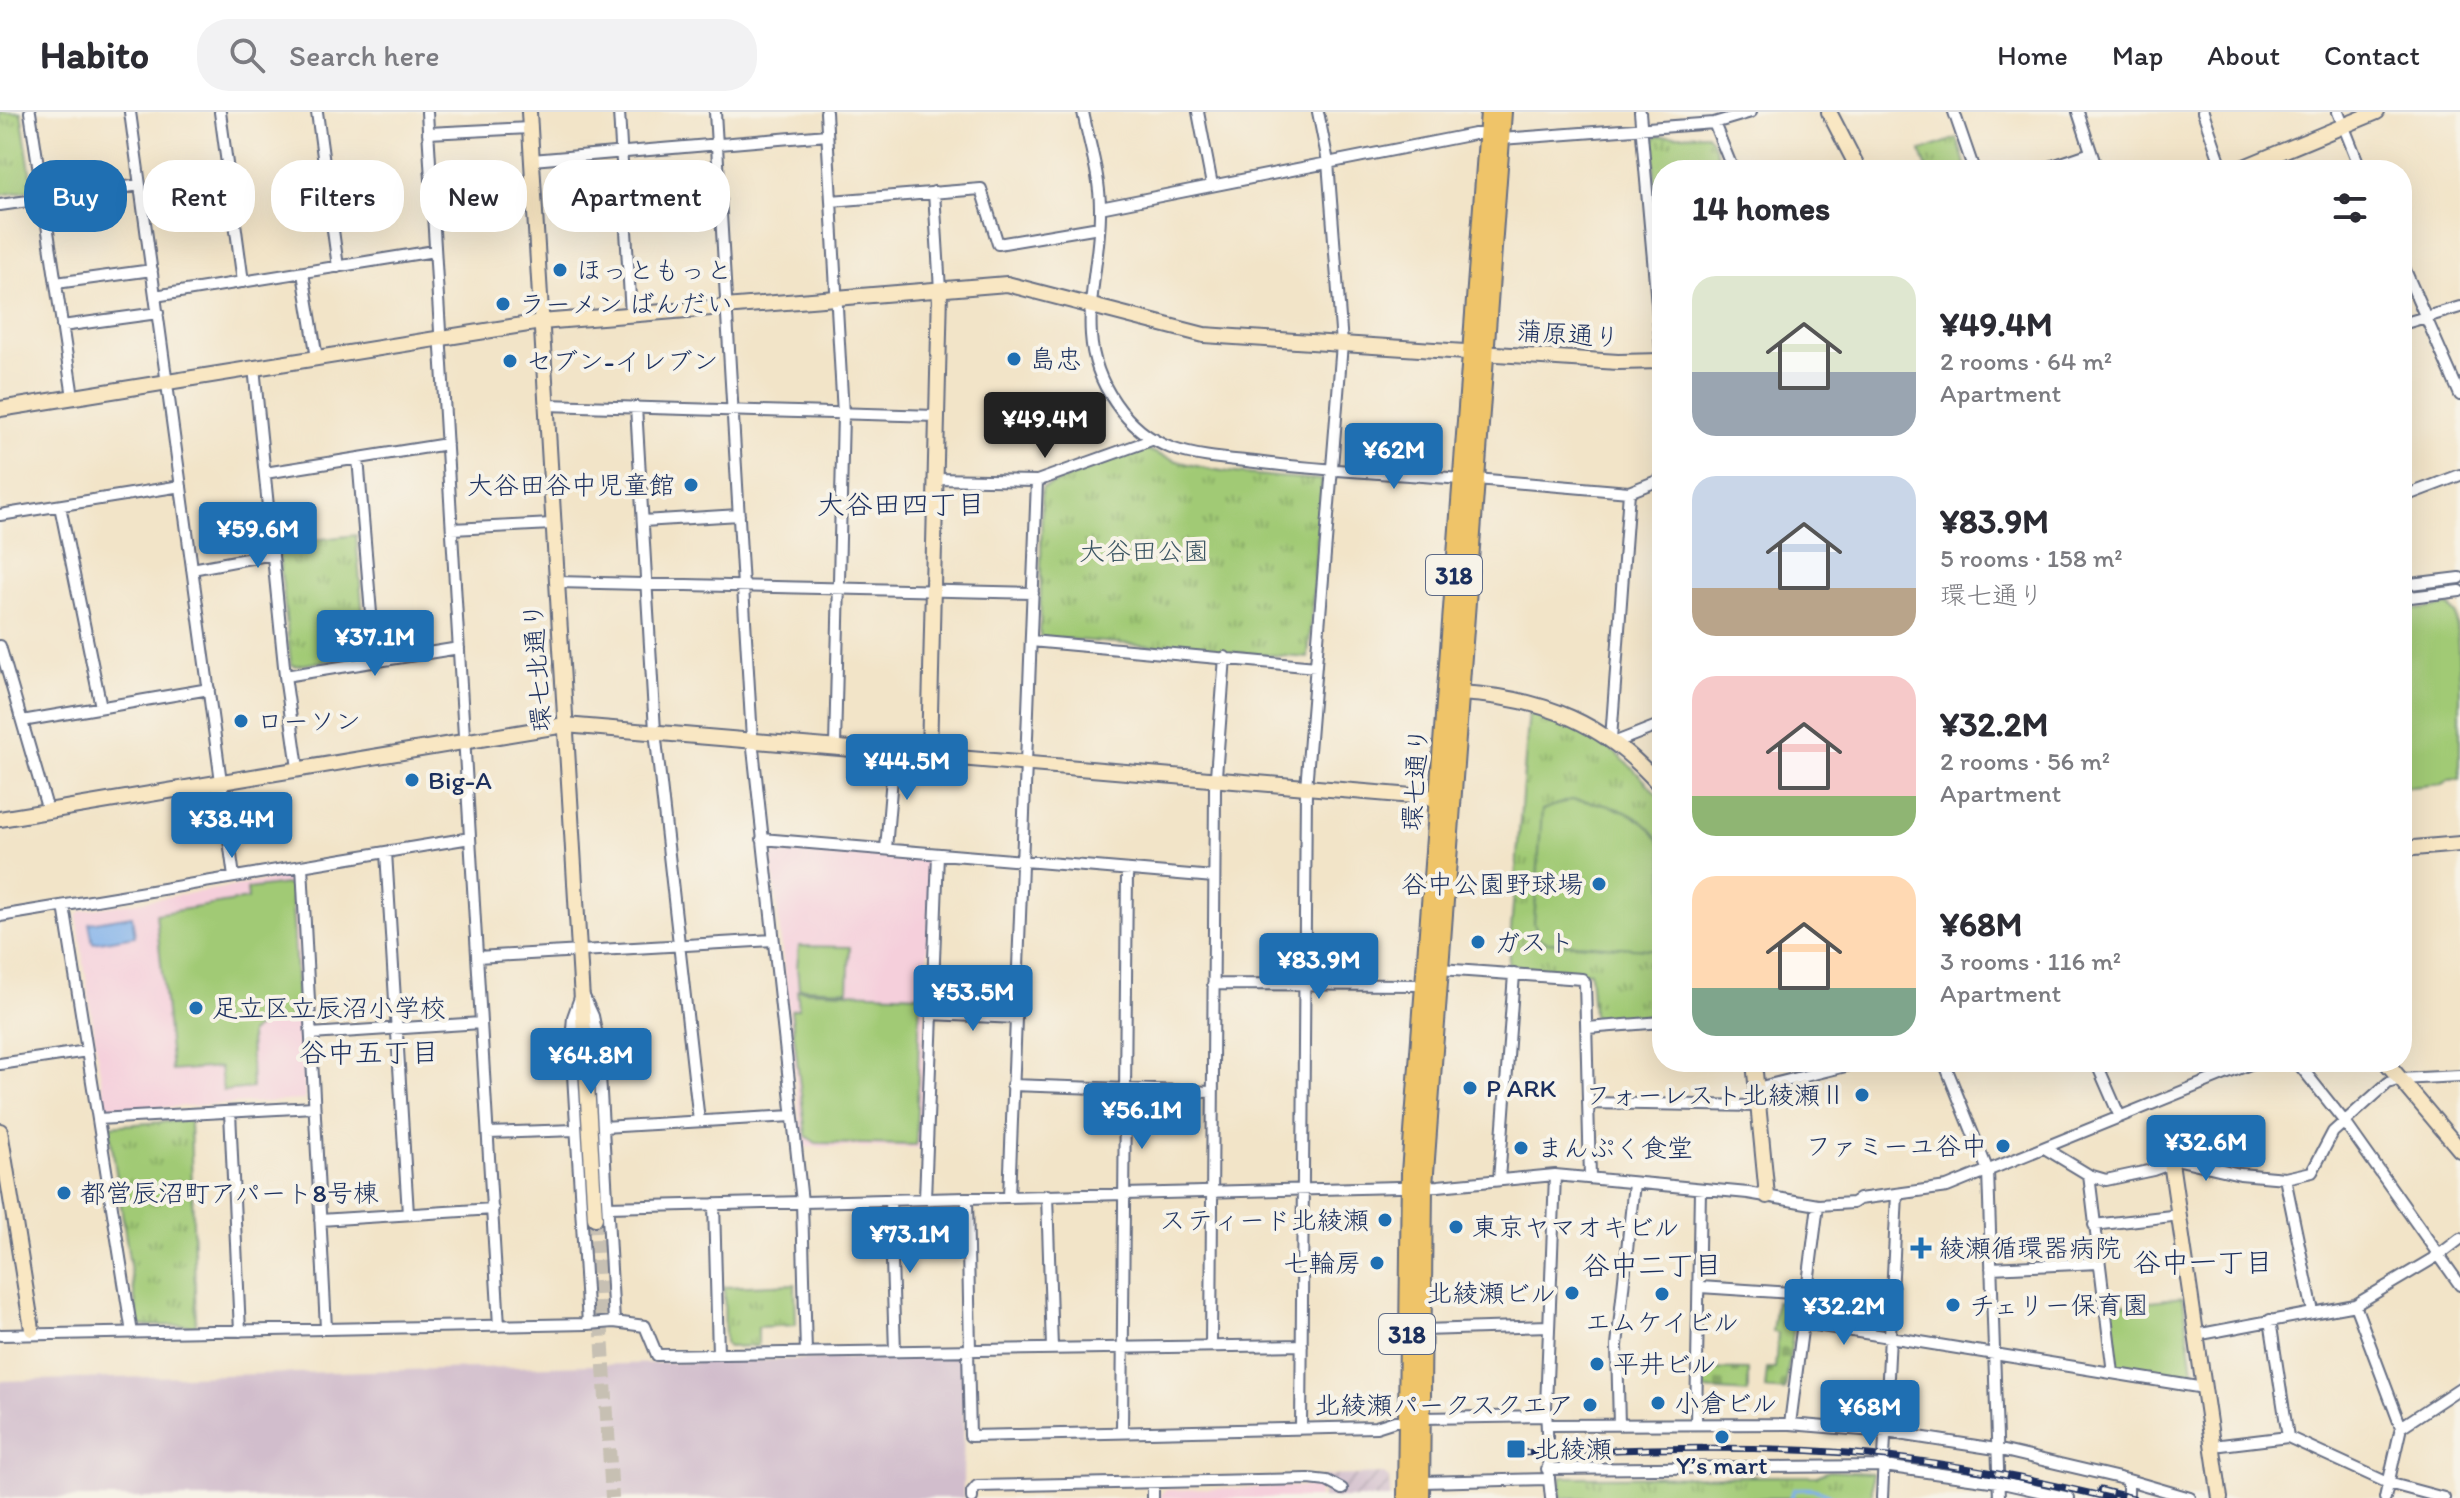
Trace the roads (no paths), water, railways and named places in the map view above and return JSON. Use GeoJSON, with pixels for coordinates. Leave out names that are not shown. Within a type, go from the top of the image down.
{"type":"FeatureCollection","features":[{"type":"Feature","properties":{"kind":"main road","name":"環七通り"},"geometry":{"type":"LineString","coordinates":[[1406,1498],[1423,1330],[1417,1186],[1440,969],[1445,799],[1494,136],[1489,112]]}},
{"type":"Feature","properties":{"kind":"main road","name":"環七通り"},"geometry":{"type":"LineString","coordinates":[[1494,136],[1503,112]]}},
{"type":"Feature","properties":{"kind":"main road","name":"環七通り"},"geometry":{"type":"LineString","coordinates":[[1422,1490],[1414,1419],[1424,985],[1459,693],[1468,479]]}},
{"type":"Feature","properties":{"kind":"street"},"geometry":{"type":"LineString","coordinates":[[30,112],[37,160]]}},
{"type":"Feature","properties":{"kind":"street"},"geometry":{"type":"LineString","coordinates":[[130,112],[234,877]]}},
{"type":"Feature","properties":{"kind":"street"},"geometry":{"type":"LineString","coordinates":[[220,112],[243,282]]}},
{"type":"Feature","properties":{"kind":"street"},"geometry":{"type":"LineString","coordinates":[[317,112],[338,267]]}},
{"type":"Feature","properties":{"kind":"street"},"geometry":{"type":"LineString","coordinates":[[427,112],[499,1326]]}},
{"type":"Feature","properties":{"kind":"street","name":"環七北通り"},"geometry":{"type":"LineString","coordinates":[[529,112],[595,1218]]}},
{"type":"Feature","properties":{"kind":"street"},"geometry":{"type":"LineString","coordinates":[[619,112],[631,315]]}},
{"type":"Feature","properties":{"kind":"street"},"geometry":{"type":"LineString","coordinates":[[715,112],[752,739],[802,1202],[806,1353]]}},
{"type":"Feature","properties":{"kind":"street"},"geometry":{"type":"LineString","coordinates":[[826,112],[843,414],[835,747]]}},
{"type":"Feature","properties":{"kind":"street"},"geometry":{"type":"LineString","coordinates":[[1083,112],[1100,208],[1091,334],[1095,361],[1113,401],[1154,439],[1170,448],[1195,454],[1330,470],[1629,492],[1652,483]]}},
{"type":"Feature","properties":{"kind":"street"},"geometry":{"type":"LineString","coordinates":[[1198,112],[1212,185]]}},
{"type":"Feature","properties":{"kind":"street"},"geometry":{"type":"LineString","coordinates":[[1301,1429],[1306,788],[1342,344],[1328,162],[1318,112]]}},
{"type":"Feature","properties":{"kind":"street"},"geometry":{"type":"LineString","coordinates":[[1640,112],[1652,244]]}},
{"type":"Feature","properties":{"kind":"street"},"geometry":{"type":"LineString","coordinates":[[1100,208],[1474,134],[1494,136],[1714,123],[1751,112]]}},
{"type":"Feature","properties":{"kind":"street"},"geometry":{"type":"LineString","coordinates":[[1829,112],[1854,160]]}},
{"type":"Feature","properties":{"kind":"street"},"geometry":{"type":"LineString","coordinates":[[1954,112],[1971,160]]}},
{"type":"Feature","properties":{"kind":"street"},"geometry":{"type":"LineString","coordinates":[[2078,112],[2093,160]]}},
{"type":"Feature","properties":{"kind":"street"},"geometry":{"type":"LineString","coordinates":[[2203,112],[2220,160]]}},
{"type":"Feature","properties":{"kind":"street"},"geometry":{"type":"LineString","coordinates":[[2257,160],[2340,119],[2377,112]]}},
{"type":"Feature","properties":{"kind":"street"},"geometry":{"type":"LineString","coordinates":[[2340,119],[2357,160]]}},
{"type":"Feature","properties":{"kind":"street"},"geometry":{"type":"LineString","coordinates":[[1714,123],[1729,160]]}},
{"type":"Feature","properties":{"kind":"street"},"geometry":{"type":"LineString","coordinates":[[428,133],[530,128]]}},
{"type":"Feature","properties":{"kind":"street"},"geometry":{"type":"LineString","coordinates":[[532,160],[827,135]]}},
{"type":"Feature","properties":{"kind":"street"},"geometry":{"type":"LineString","coordinates":[[2070,160],[2091,153]]}},
{"type":"Feature","properties":{"kind":"street"},"geometry":{"type":"LineString","coordinates":[[127,187],[140,185]]}},
{"type":"Feature","properties":{"kind":"street"},"geometry":{"type":"LineString","coordinates":[[831,201],[981,189],[998,244],[1099,227]]}},
{"type":"Feature","properties":{"kind":"street"},"geometry":{"type":"LineString","coordinates":[[929,756],[940,290],[934,192]]}},
{"type":"Feature","properties":{"kind":"street"},"geometry":{"type":"LineString","coordinates":[[0,205],[24,202]]}},
{"type":"Feature","properties":{"kind":"street"},"geometry":{"type":"LineString","coordinates":[[48,232],[73,397]]}},
{"type":"Feature","properties":{"kind":"street"},"geometry":{"type":"LineString","coordinates":[[155,296],[434,251]]}},
{"type":"Feature","properties":{"kind":"street"},"geometry":{"type":"LineString","coordinates":[[56,283],[152,270]]}},
{"type":"Feature","properties":{"kind":"street"},"geometry":{"type":"LineString","coordinates":[[303,273],[317,358]]}},
{"type":"Feature","properties":{"kind":"street","name":"蒲原通り"},"geometry":{"type":"LineString","coordinates":[[0,409],[541,322],[1007,284],[1204,335],[1618,362],[1652,361]]}},
{"type":"Feature","properties":{"kind":"street"},"geometry":{"type":"LineString","coordinates":[[2412,286],[2460,395]]}},
{"type":"Feature","properties":{"kind":"street"},"geometry":{"type":"LineString","coordinates":[[2412,322],[2460,307]]}},
{"type":"Feature","properties":{"kind":"street"},"geometry":{"type":"LineString","coordinates":[[62,326],[158,313]]}},
{"type":"Feature","properties":{"kind":"street"},"geometry":{"type":"LineString","coordinates":[[254,367],[285,676],[298,768]]}},
{"type":"Feature","properties":{"kind":"street"},"geometry":{"type":"LineString","coordinates":[[545,405],[937,416]]}},
{"type":"Feature","properties":{"kind":"street"},"geometry":{"type":"LineString","coordinates":[[636,407],[655,731],[699,1121]]}},
{"type":"Feature","properties":{"kind":"street"},"geometry":{"type":"LineString","coordinates":[[935,479],[1037,481],[1154,439]]}},
{"type":"Feature","properties":{"kind":"street"},"geometry":{"type":"LineString","coordinates":[[265,473],[447,444]]}},
{"type":"Feature","properties":{"kind":"street"},"geometry":{"type":"LineString","coordinates":[[358,458],[375,661]]}},
{"type":"Feature","properties":{"kind":"street"},"geometry":{"type":"LineString","coordinates":[[2412,493],[2460,475]]}},
{"type":"Feature","properties":{"kind":"street"},"geometry":{"type":"LineString","coordinates":[[1009,1197],[1037,481]]}},
{"type":"Feature","properties":{"kind":"street"},"geometry":{"type":"LineString","coordinates":[[0,515],[181,486]]}},
{"type":"Feature","properties":{"kind":"street"},"geometry":{"type":"LineString","coordinates":[[1614,740],[1629,492]]}},
{"type":"Feature","properties":{"kind":"street"},"geometry":{"type":"LineString","coordinates":[[60,506],[101,707]]}},
{"type":"Feature","properties":{"kind":"street"},"geometry":{"type":"LineString","coordinates":[[643,521],[739,515]]}},
{"type":"Feature","properties":{"kind":"street"},"geometry":{"type":"LineString","coordinates":[[452,529],[552,524]]}},
{"type":"Feature","properties":{"kind":"street"},"geometry":{"type":"LineString","coordinates":[[192,569],[273,554]]}},
{"type":"Feature","properties":{"kind":"street"},"geometry":{"type":"LineString","coordinates":[[2412,584],[2460,578]]}},
{"type":"Feature","properties":{"kind":"street"},"geometry":{"type":"LineString","coordinates":[[556,582],[1033,593]]}},
{"type":"Feature","properties":{"kind":"street"},"geometry":{"type":"LineString","coordinates":[[2412,597],[2460,591]]}},
{"type":"Feature","properties":{"kind":"street"},"geometry":{"type":"LineString","coordinates":[[1031,641],[1316,667]]}},
{"type":"Feature","properties":{"kind":"street"},"geometry":{"type":"LineString","coordinates":[[0,646],[48,811]]}},
{"type":"Feature","properties":{"kind":"street"},"geometry":{"type":"LineString","coordinates":[[285,676],[459,648]]}},
{"type":"Feature","properties":{"kind":"street"},"geometry":{"type":"LineString","coordinates":[[1211,1346],[1214,877],[1216,780],[1225,657]]}},
{"type":"Feature","properties":{"kind":"street"},"geometry":{"type":"LineString","coordinates":[[22,721],[209,689]]}},
{"type":"Feature","properties":{"kind":"street"},"geometry":{"type":"LineString","coordinates":[[1459,693],[1491,695],[1540,705],[1565,714],[1614,740],[1652,777]]}},
{"type":"Feature","properties":{"kind":"street"},"geometry":{"type":"LineString","coordinates":[[0,819],[565,725],[1445,799]]}},
{"type":"Feature","properties":{"kind":"street"},"geometry":{"type":"LineString","coordinates":[[1614,740],[1652,727]]}},
{"type":"Feature","properties":{"kind":"street"},"geometry":{"type":"LineString","coordinates":[[886,849],[894,753]]}},
{"type":"Feature","properties":{"kind":"street"},"geometry":{"type":"LineString","coordinates":[[0,916],[470,838]]}},
{"type":"Feature","properties":{"kind":"street"},"geometry":{"type":"LineString","coordinates":[[762,839],[1214,877]]}},
{"type":"Feature","properties":{"kind":"street"},"geometry":{"type":"LineString","coordinates":[[2412,848],[2460,844]]}},
{"type":"Feature","properties":{"kind":"street"},"geometry":{"type":"LineString","coordinates":[[386,852],[408,1214]]}},
{"type":"Feature","properties":{"kind":"street"},"geometry":{"type":"LineString","coordinates":[[925,1199],[938,854]]}},
{"type":"Feature","properties":{"kind":"street"},"geometry":{"type":"LineString","coordinates":[[302,866],[326,1328]]}},
{"type":"Feature","properties":{"kind":"street"},"geometry":{"type":"LineString","coordinates":[[1122,1432],[1127,870]]}},
{"type":"Feature","properties":{"kind":"street"},"geometry":{"type":"LineString","coordinates":[[64,906],[132,1333]]}},
{"type":"Feature","properties":{"kind":"street"},"geometry":{"type":"LineString","coordinates":[[477,957],[773,940]]}},
{"type":"Feature","properties":{"kind":"street"},"geometry":{"type":"LineString","coordinates":[[1440,969],[1582,979],[1585,983],[1590,1177]]}},
{"type":"Feature","properties":{"kind":"street"},"geometry":{"type":"LineString","coordinates":[[1499,1180],[1514,974]]}},
{"type":"Feature","properties":{"kind":"street"},"geometry":{"type":"LineString","coordinates":[[1213,984],[1424,985]]}},
{"type":"Feature","properties":{"kind":"street"},"geometry":{"type":"LineString","coordinates":[[582,992],[593,1016],[598,1040],[614,1322]]}},
{"type":"Feature","properties":{"kind":"street"},"geometry":{"type":"LineString","coordinates":[[582,992],[573,1017],[571,1041],[588,1324]]}},
{"type":"Feature","properties":{"kind":"street"},"geometry":{"type":"LineString","coordinates":[[932,1014],[1016,1018]]}},
{"type":"Feature","properties":{"kind":"street"},"geometry":{"type":"LineString","coordinates":[[311,1034],[481,1023]]}},
{"type":"Feature","properties":{"kind":"street"},"geometry":{"type":"LineString","coordinates":[[1587,1028],[1652,1023]]}},
{"type":"Feature","properties":{"kind":"street"},"geometry":{"type":"LineString","coordinates":[[0,1064],[87,1051]]}},
{"type":"Feature","properties":{"kind":"street"},"geometry":{"type":"LineString","coordinates":[[1755,1072],[1767,1196]]}},
{"type":"Feature","properties":{"kind":"street"},"geometry":{"type":"LineString","coordinates":[[1757,1088],[1822,1072]]}},
{"type":"Feature","properties":{"kind":"street"},"geometry":{"type":"LineString","coordinates":[[1948,1072],[1988,1171],[1999,1498]]}},
{"type":"Feature","properties":{"kind":"street"},"geometry":{"type":"LineString","coordinates":[[2100,1072],[2120,1117]]}},
{"type":"Feature","properties":{"kind":"street"},"geometry":{"type":"LineString","coordinates":[[608,1207],[1417,1186],[1555,1175],[1767,1196],[1818,1205],[1853,1203],[1859,1199],[1947,1187],[2230,1072]]}},
{"type":"Feature","properties":{"kind":"street"},"geometry":{"type":"LineString","coordinates":[[2305,1072],[2344,1121],[2460,1285]]}},
{"type":"Feature","properties":{"kind":"street"},"geometry":{"type":"LineString","coordinates":[[2394,1072],[2460,1150]]}},
{"type":"Feature","properties":{"kind":"street"},"geometry":{"type":"LineString","coordinates":[[2046,1149],[2089,1175],[2106,1180],[2153,1170],[2180,1160],[2240,1174],[2285,1178],[2312,1172],[2333,1132],[2380,1089],[2400,1079],[2460,1076]]}},
{"type":"Feature","properties":{"kind":"street"},"geometry":{"type":"LineString","coordinates":[[1012,1085],[1212,1092]]}},
{"type":"Feature","properties":{"kind":"street"},"geometry":{"type":"LineString","coordinates":[[1588,1103],[1758,1106]]}},
{"type":"Feature","properties":{"kind":"street"},"geometry":{"type":"LineString","coordinates":[[98,1119],[314,1107]]}},
{"type":"Feature","properties":{"kind":"street"},"geometry":{"type":"LineString","coordinates":[[230,1112],[240,1331]]}},
{"type":"Feature","properties":{"kind":"street"},"geometry":{"type":"LineString","coordinates":[[603,1127],[792,1116]]}},
{"type":"Feature","properties":{"kind":"street"},"geometry":{"type":"LineString","coordinates":[[488,1133],[576,1130]]}},
{"type":"Feature","properties":{"kind":"street"},"geometry":{"type":"LineString","coordinates":[[0,1131],[32,1332]]}},
{"type":"Feature","properties":{"kind":"street"},"geometry":{"type":"LineString","coordinates":[[2171,1162],[2220,1498]]}},
{"type":"Feature","properties":{"kind":"street"},"geometry":{"type":"LineString","coordinates":[[1551,1498],[1547,1421],[1555,1175]]}},
{"type":"Feature","properties":{"kind":"street"},"geometry":{"type":"LineString","coordinates":[[2089,1175],[2113,1373]]}},
{"type":"Feature","properties":{"kind":"street"},"geometry":{"type":"LineString","coordinates":[[2285,1178],[2313,1312]]}},
{"type":"Feature","properties":{"kind":"street"},"geometry":{"type":"LineString","coordinates":[[1619,1425],[1617,1346],[1634,1183]]}},
{"type":"Feature","properties":{"kind":"street"},"geometry":{"type":"LineString","coordinates":[[1696,1423],[1700,1189]]}},
{"type":"Feature","properties":{"kind":"street"},"geometry":{"type":"LineString","coordinates":[[1882,1498],[1897,1194]]}},
{"type":"Feature","properties":{"kind":"street"},"geometry":{"type":"LineString","coordinates":[[1047,1195],[1052,1348]]}},
{"type":"Feature","properties":{"kind":"street"},"geometry":{"type":"LineString","coordinates":[[967,1198],[970,1436],[1376,1427],[1414,1419],[1619,1425],[1790,1424],[1886,1432],[1996,1449],[2190,1498]]}},
{"type":"Feature","properties":{"kind":"street"},"geometry":{"type":"LineString","coordinates":[[890,1200],[895,1351]]}},
{"type":"Feature","properties":{"kind":"street"},"geometry":{"type":"LineString","coordinates":[[714,1204],[718,1354]]}},
{"type":"Feature","properties":{"kind":"street"},"geometry":{"type":"LineString","coordinates":[[1790,1424],[1818,1205]]}},
{"type":"Feature","properties":{"kind":"street"},"geometry":{"type":"LineString","coordinates":[[320,1220],[493,1209]]}},
{"type":"Feature","properties":{"kind":"street"},"geometry":{"type":"LineString","coordinates":[[2094,1225],[2180,1215]]}},
{"type":"Feature","properties":{"kind":"street"},"geometry":{"type":"LineString","coordinates":[[2196,1335],[2355,1305],[2460,1239]]}},
{"type":"Feature","properties":{"kind":"street"},"geometry":{"type":"LineString","coordinates":[[1991,1268],[2099,1263]]}},
{"type":"Feature","properties":{"kind":"street"},"geometry":{"type":"LineString","coordinates":[[1700,1287],[1807,1294]]}},
{"type":"Feature","properties":{"kind":"street"},"geometry":{"type":"LineString","coordinates":[[2355,1305],[2401,1427],[2385,1498]]}},
{"type":"Feature","properties":{"kind":"street"},"geometry":{"type":"LineString","coordinates":[[2270,1320],[2288,1437]]}},
{"type":"Feature","properties":{"kind":"street"},"geometry":{"type":"LineString","coordinates":[[0,1335],[614,1322],[645,1326],[657,1355],[1302,1345]]}},
{"type":"Feature","properties":{"kind":"street"},"geometry":{"type":"LineString","coordinates":[[1803,1323],[2204,1388]]}},
{"type":"Feature","properties":{"kind":"street"},"geometry":{"type":"LineString","coordinates":[[1423,1330],[1549,1326]]}},
{"type":"Feature","properties":{"kind":"street"},"geometry":{"type":"LineString","coordinates":[[2401,1427],[2460,1388]]}},
{"type":"Feature","properties":{"kind":"street"},"geometry":{"type":"LineString","coordinates":[[2213,1446],[2288,1437],[2388,1483],[2444,1498]]}},
{"type":"Feature","properties":{"kind":"street"},"geometry":{"type":"LineString","coordinates":[[1422,1490],[1548,1474],[1884,1466],[1998,1482],[2069,1498]]}},
{"type":"Feature","properties":{"kind":"street"},"geometry":{"type":"LineString","coordinates":[[972,1498],[977,1486],[1309,1479],[1327,1481],[1342,1489]]}},
{"type":"Feature","properties":{"kind":"street"},"geometry":{"type":"LineString","coordinates":[[2128,1480],[2128,1498]]}},
{"type":"Feature","properties":{"kind":"street"},"geometry":{"type":"LineString","coordinates":[[1153,1483],[1153,1498]]}},
{"type":"Feature","properties":{"kind":"street"},"geometry":{"type":"LineString","coordinates":[[1066,1485],[1066,1498]]}},
{"type":"Feature","properties":{"kind":"water"},"geometry":{"type":"Polygon","coordinates":[[[132,916],[135,936],[93,943],[89,923],[132,916]]]}},
{"type":"Feature","properties":{"kind":"waterway"},"geometry":{"type":"LineString","coordinates":[[1791,1498],[1794,1490],[1805,1489],[1820,1491],[1834,1498]]}},
{"type":"Feature","properties":{"kind":"tunnel"},"geometry":{"type":"LineString","coordinates":[[595,1218],[612,1498]]}},
{"type":"Feature","properties":{"kind":"railway"},"geometry":{"type":"LineString","coordinates":[[1517,1453],[1723,1448],[1846,1453],[1979,1470],[2110,1498]]}},
{"type":"Feature","properties":{"kind":"railway"},"geometry":{"type":"LineString","coordinates":[[2100,1490],[2133,1498]]}},
{"type":"Feature","properties":{"kind":"place","name":"ほっともっと"},"geometry":{"type":"Point","coordinates":[560,270]}},
{"type":"Feature","properties":{"kind":"place","name":"ラーメン ばんだい"},"geometry":{"type":"Point","coordinates":[503,304]}},
{"type":"Feature","properties":{"kind":"place","name":"島忠"},"geometry":{"type":"Point","coordinates":[1014,359]}},
{"type":"Feature","properties":{"kind":"place","name":"セブン-イレブン"},"geometry":{"type":"Point","coordinates":[510,361]}},
{"type":"Feature","properties":{"kind":"place","name":"大谷田谷中児童館"},"geometry":{"type":"Point","coordinates":[691,485]}},
{"type":"Feature","properties":{"kind":"place","name":"ローソン"},"geometry":{"type":"Point","coordinates":[241,721]}},
{"type":"Feature","properties":{"kind":"place","name":"Big-A"},"geometry":{"type":"Point","coordinates":[412,780]}},
{"type":"Feature","properties":{"kind":"place","name":"谷中公園野球場"},"geometry":{"type":"Point","coordinates":[1599,884]}},
{"type":"Feature","properties":{"kind":"place","name":"ガスト"},"geometry":{"type":"Point","coordinates":[1478,942]}},
{"type":"Feature","properties":{"kind":"place","name":"足立区立辰沼小学校"},"geometry":{"type":"Point","coordinates":[196,1008]}},
{"type":"Feature","properties":{"kind":"place","name":"P ARK"},"geometry":{"type":"Point","coordinates":[1470,1088]}},
{"type":"Feature","properties":{"kind":"place","name":"フォーレスト北綾瀬Ⅱ"},"geometry":{"type":"Point","coordinates":[1862,1095]}},
{"type":"Feature","properties":{"kind":"place","name":"ファミーユ谷中"},"geometry":{"type":"Point","coordinates":[2003,1146]}},
{"type":"Feature","properties":{"kind":"place","name":"まんぷく食堂"},"geometry":{"type":"Point","coordinates":[1521,1148]}},
{"type":"Feature","properties":{"kind":"place","name":"都営辰沼町アパート8号棟"},"geometry":{"type":"Point","coordinates":[64,1193]}},
{"type":"Feature","properties":{"kind":"place","name":"スティード北綾瀬"},"geometry":{"type":"Point","coordinates":[1385,1220]}},
{"type":"Feature","properties":{"kind":"place","name":"東京ヤマオキビル"},"geometry":{"type":"Point","coordinates":[1456,1227]}},
{"type":"Feature","properties":{"kind":"place","name":"綾瀬循環器病院"},"geometry":{"type":"Point","coordinates":[1921,1248]}},
{"type":"Feature","properties":{"kind":"place","name":"七輪房"},"geometry":{"type":"Point","coordinates":[1377,1263]}},
{"type":"Feature","properties":{"kind":"place","name":"北綾瀬ビル"},"geometry":{"type":"Point","coordinates":[1572,1293]}},
{"type":"Feature","properties":{"kind":"place","name":"エムケイビル"},"geometry":{"type":"Point","coordinates":[1662,1294]}},
{"type":"Feature","properties":{"kind":"place","name":"チェリー保育園"},"geometry":{"type":"Point","coordinates":[1953,1305]}},
{"type":"Feature","properties":{"kind":"place","name":"平井ビル"},"geometry":{"type":"Point","coordinates":[1597,1364]}},
{"type":"Feature","properties":{"kind":"place","name":"小倉ビル"},"geometry":{"type":"Point","coordinates":[1658,1403]}},
{"type":"Feature","properties":{"kind":"place","name":"北綾瀬パークスクエア"},"geometry":{"type":"Point","coordinates":[1590,1405]}},
{"type":"Feature","properties":{"kind":"place","name":"Y’s mart"},"geometry":{"type":"Point","coordinates":[1722,1437]}},
{"type":"Feature","properties":{"kind":"place","name":"北綾瀬"},"geometry":{"type":"Point","coordinates":[1516,1449]}},
{"type":"Feature","properties":{"kind":"district","name":"大谷田四丁目"},"geometry":{"type":"Point","coordinates":[901,504]}},
{"type":"Feature","properties":{"kind":"district","name":"谷中五丁目"},"geometry":{"type":"Point","coordinates":[369,1052]}},
{"type":"Feature","properties":{"kind":"district","name":"谷中一丁目"},"geometry":{"type":"Point","coordinates":[2203,1262]}},
{"type":"Feature","properties":{"kind":"district","name":"谷中二丁目"},"geometry":{"type":"Point","coordinates":[1652,1265]}},
{"type":"Feature","properties":{"kind":"park label","name":"大谷田公園"},"geometry":{"type":"Point","coordinates":[1144,551]}}]}
